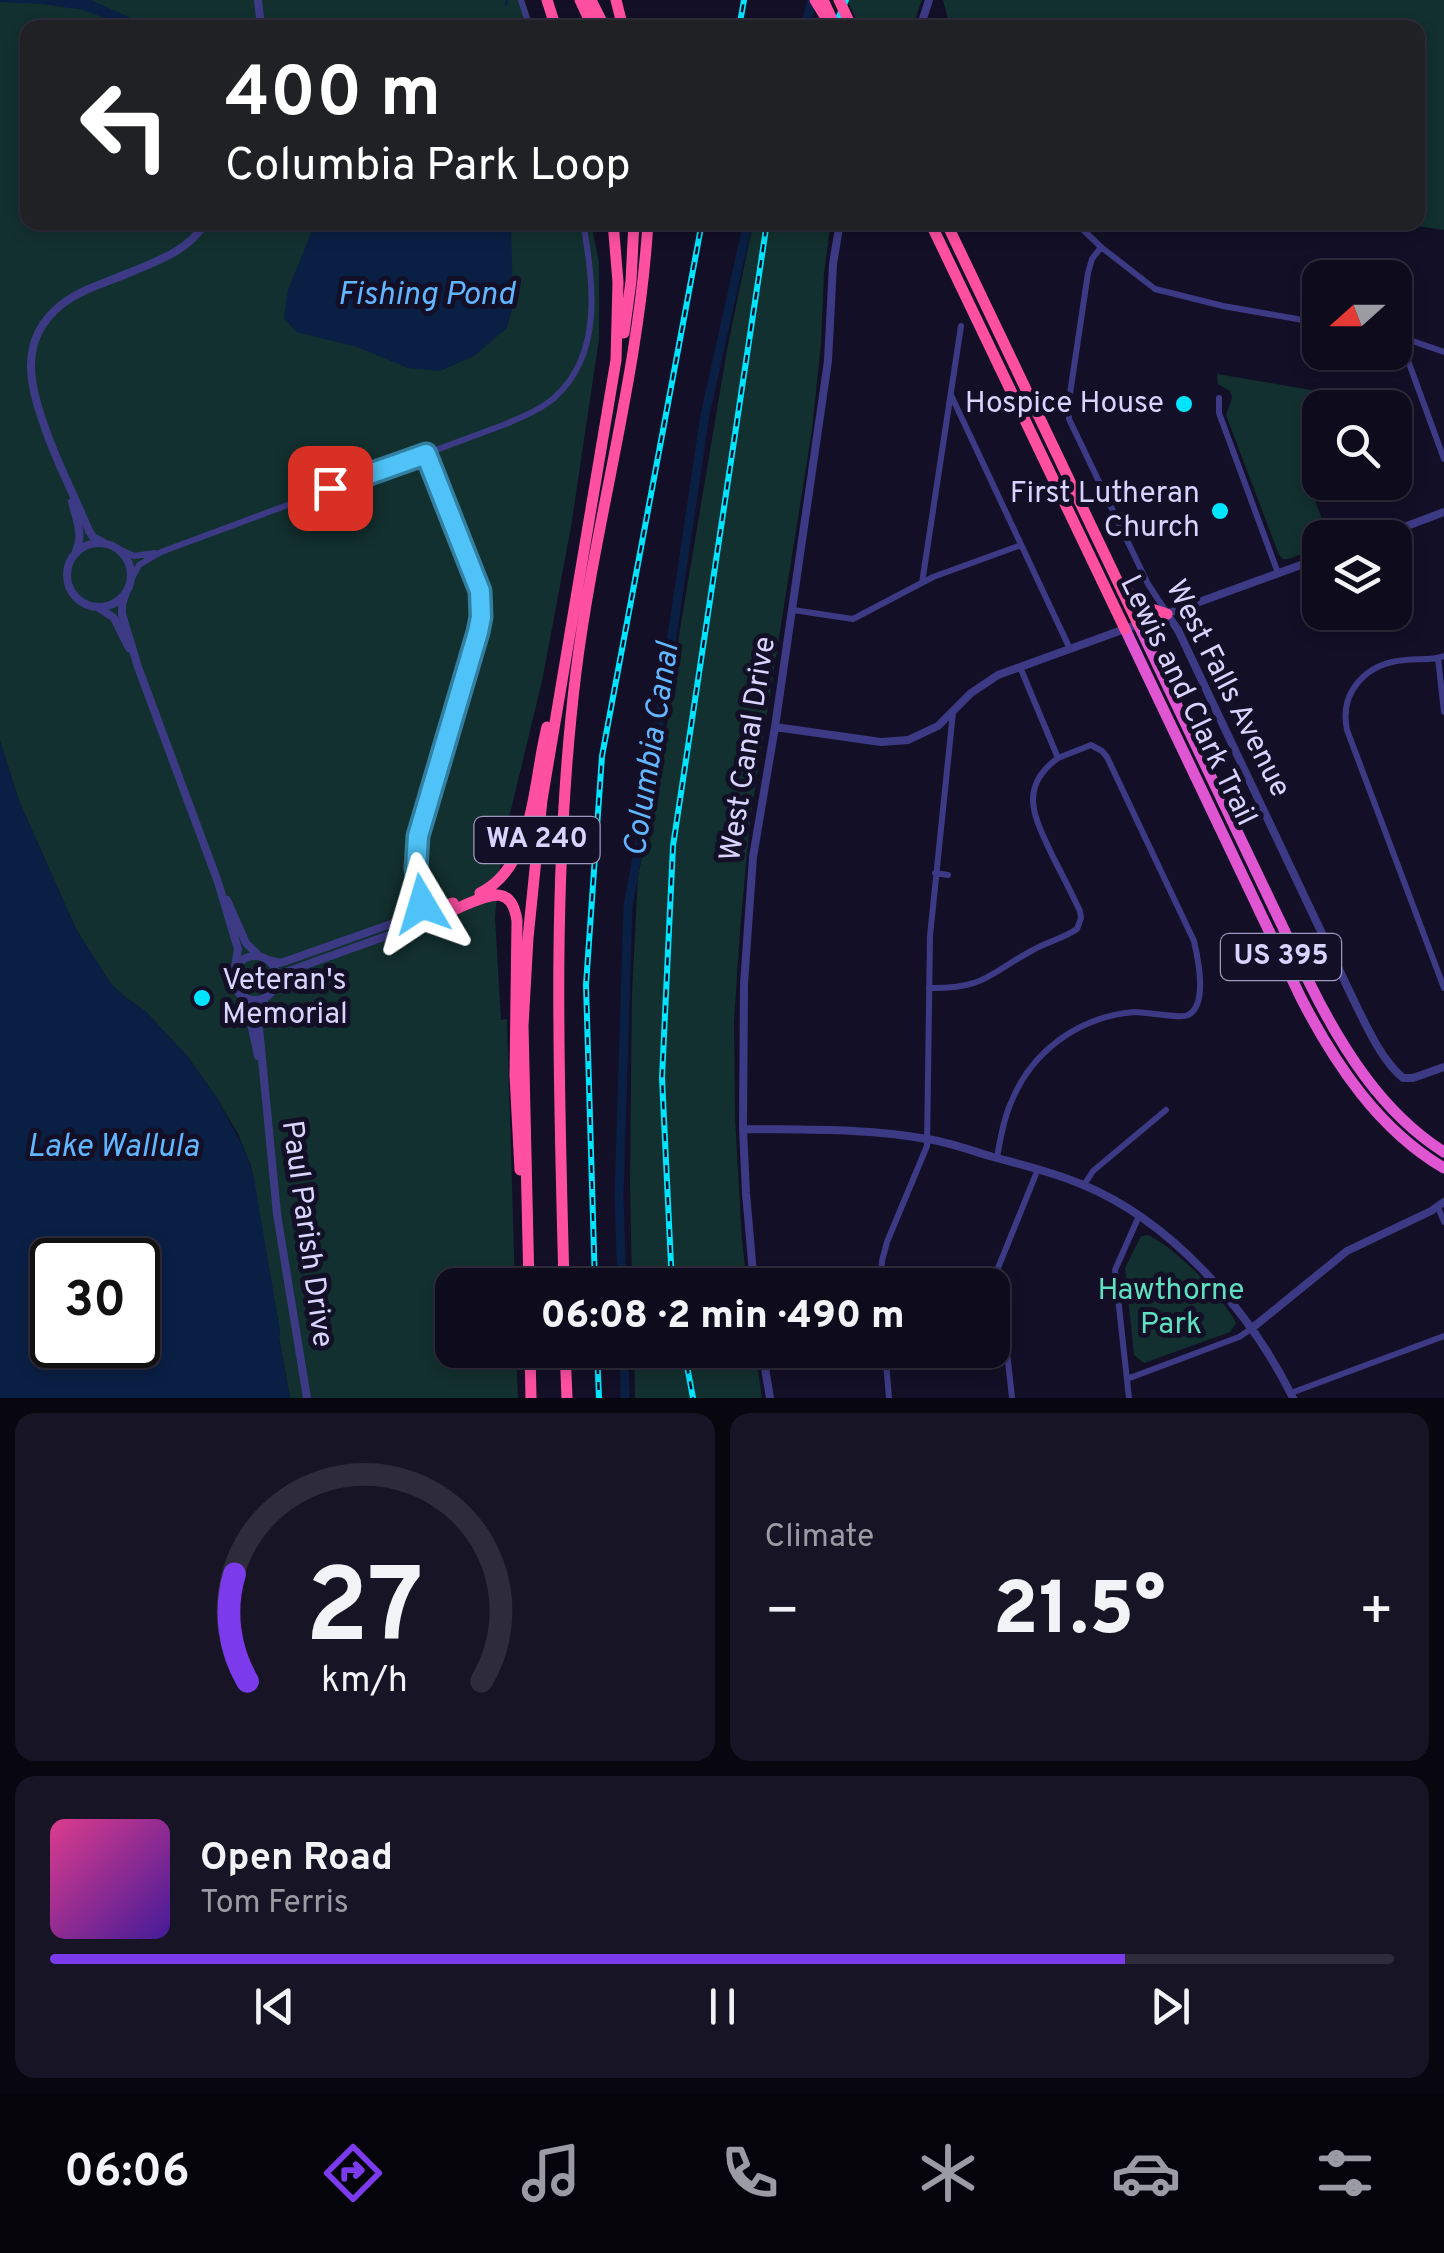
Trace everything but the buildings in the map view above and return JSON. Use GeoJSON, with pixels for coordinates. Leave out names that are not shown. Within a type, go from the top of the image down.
{"type":"FeatureCollection","features":[{"type":"Feature","properties":{"kind":"highway","name":"WA 240"},"geometry":{"type":"LineString","coordinates":[[529,1268],[524,1026],[528,938],[536,850],[564,665],[610,401],[618,319],[614,230]]}},
{"type":"Feature","properties":{"kind":"highway"},"geometry":{"type":"LineString","coordinates":[[610,401],[626,318],[634,230]]}},
{"type":"Feature","properties":{"kind":"highway","name":"WA 240"},"geometry":{"type":"LineString","coordinates":[[564,1268],[558,980],[563,812],[580,639],[640,308],[645,230]]}},
{"type":"Feature","properties":{"kind":"highway","name":"Lewis and Clark Trail"},"geometry":{"type":"LineString","coordinates":[[934,230],[1300,998],[1354,1085],[1387,1124],[1444,1168]]}},
{"type":"Feature","properties":{"kind":"highway","name":"Lewis and Clark Trail"},"geometry":{"type":"LineString","coordinates":[[950,230],[1332,1027],[1393,1110],[1444,1152]]}},
{"type":"Feature","properties":{"kind":"highway"},"geometry":{"type":"LineString","coordinates":[[1118,582],[1139,604],[1168,614]]}},
{"type":"Feature","properties":{"kind":"highway"},"geometry":{"type":"LineString","coordinates":[[426,917],[487,889],[514,863],[527,826],[543,742],[564,665]]}},
{"type":"Feature","properties":{"kind":"highway"},"geometry":{"type":"LineString","coordinates":[[426,917],[493,894],[509,899],[516,912],[518,1151],[528,1250]]}},
{"type":"Feature","properties":{"kind":"highway"},"geometry":{"type":"LineString","coordinates":[[530,1368],[531,1398]]}},
{"type":"Feature","properties":{"kind":"highway"},"geometry":{"type":"LineString","coordinates":[[566,1368],[567,1398]]}},
{"type":"Feature","properties":{"kind":"street"},"geometry":{"type":"LineString","coordinates":[[138,667],[116,621],[108,612],[80,601],[70,588],[67,571],[80,533],[31,385],[32,354],[38,335],[64,303],[174,254],[200,230]]}},
{"type":"Feature","properties":{"kind":"street"},"geometry":{"type":"LineString","coordinates":[[95,607],[115,602],[139,565],[161,552],[426,454],[548,403],[566,385],[585,348],[592,318],[592,284],[584,230]]}},
{"type":"Feature","properties":{"kind":"street","name":"West Canal Drive"},"geometry":{"type":"LineString","coordinates":[[753,1268],[743,1129],[744,984],[752,856],[793,610],[828,361],[832,264],[838,230]]}},
{"type":"Feature","properties":{"kind":"street"},"geometry":{"type":"LineString","coordinates":[[1083,230],[1154,289],[1302,319]]}},
{"type":"Feature","properties":{"kind":"street","name":"West Falls Avenue"},"geometry":{"type":"LineString","coordinates":[[1100,247],[1092,259],[1084,290],[1069,419],[1148,584],[1185,645],[1361,1015],[1394,1070],[1405,1078],[1444,1067]]}},
{"type":"Feature","properties":{"kind":"street"},"geometry":{"type":"LineString","coordinates":[[922,583],[961,326]]}},
{"type":"Feature","properties":{"kind":"street"},"geometry":{"type":"LineString","coordinates":[[1412,341],[1444,352]]}},
{"type":"Feature","properties":{"kind":"street"},"geometry":{"type":"LineString","coordinates":[[1410,370],[1444,459]]}},
{"type":"Feature","properties":{"kind":"street"},"geometry":{"type":"LineString","coordinates":[[951,395],[1070,649]]}},
{"type":"Feature","properties":{"kind":"street"},"geometry":{"type":"LineString","coordinates":[[1219,398],[1219,414],[1278,573]]}},
{"type":"Feature","properties":{"kind":"street"},"geometry":{"type":"LineString","coordinates":[[426,454],[474,572],[481,606],[480,626],[418,836],[416,868],[426,917]]}},
{"type":"Feature","properties":{"kind":"street"},"geometry":{"type":"LineString","coordinates":[[68,488],[90,534],[134,556],[161,552]]}},
{"type":"Feature","properties":{"kind":"street"},"geometry":{"type":"LineString","coordinates":[[1412,524],[1444,512]]}},
{"type":"Feature","properties":{"kind":"street"},"geometry":{"type":"LineString","coordinates":[[73,555],[87,545],[104,543]]}},
{"type":"Feature","properties":{"kind":"street"},"geometry":{"type":"LineString","coordinates":[[793,610],[853,620],[922,583],[1021,545]]}},
{"type":"Feature","properties":{"kind":"street"},"geometry":{"type":"LineString","coordinates":[[119,550],[130,566],[122,611],[138,667],[218,882],[238,948],[233,980],[239,993],[249,999],[266,997],[286,972],[426,917]]}},
{"type":"Feature","properties":{"kind":"street"},"geometry":{"type":"LineString","coordinates":[[775,727],[899,742],[930,731],[981,684],[1302,564]]}},
{"type":"Feature","properties":{"kind":"street"},"geometry":{"type":"LineString","coordinates":[[1444,712],[1441,657],[1401,660],[1373,670],[1350,693],[1345,712],[1347,730],[1444,988]]}},
{"type":"Feature","properties":{"kind":"street"},"geometry":{"type":"LineString","coordinates":[[1020,667],[1058,758]]}},
{"type":"Feature","properties":{"kind":"street"},"geometry":{"type":"LineString","coordinates":[[881,1268],[887,1242],[926,1153],[928,1139],[928,988],[935,873],[953,712]]}},
{"type":"Feature","properties":{"kind":"street"},"geometry":{"type":"LineString","coordinates":[[928,988],[956,988],[984,980],[1033,950],[1072,933],[1080,924],[1080,911],[1038,824],[1032,805],[1034,788],[1058,758],[1091,746],[1102,751],[1194,942],[1200,986],[1196,1006],[1181,1017],[1143,1012],[1113,1015],[1085,1024],[1056,1042],[1033,1064],[1015,1092],[997,1158]]}},
{"type":"Feature","properties":{"kind":"street"},"geometry":{"type":"LineString","coordinates":[[935,873],[948,875]]}},
{"type":"Feature","properties":{"kind":"street"},"geometry":{"type":"LineString","coordinates":[[218,882],[246,944],[276,971],[276,985]]}},
{"type":"Feature","properties":{"kind":"street"},"geometry":{"type":"LineString","coordinates":[[235,967],[245,958],[292,960],[426,917]]}},
{"type":"Feature","properties":{"kind":"street","name":"Paul Parish Drive"},"geometry":{"type":"LineString","coordinates":[[239,993],[248,1010],[263,1075]]}},
{"type":"Feature","properties":{"kind":"street","name":"Paul Parish Drive"},"geometry":{"type":"LineString","coordinates":[[266,997],[258,1014],[277,1214],[307,1398]]}},
{"type":"Feature","properties":{"kind":"street"},"geometry":{"type":"LineString","coordinates":[[1084,1184],[1092,1170],[1166,1110]]}},
{"type":"Feature","properties":{"kind":"street"},"geometry":{"type":"LineString","coordinates":[[743,1129],[928,1139],[1084,1184],[1140,1216],[1208,1275],[1251,1329],[1292,1395],[1444,1336]]}},
{"type":"Feature","properties":{"kind":"street"},"geometry":{"type":"LineString","coordinates":[[1012,1398],[998,1268],[1038,1169]]}},
{"type":"Feature","properties":{"kind":"street"},"geometry":{"type":"LineString","coordinates":[[1127,1379],[1240,1337],[1347,1251],[1441,1205],[1444,1222]]}},
{"type":"Feature","properties":{"kind":"street"},"geometry":{"type":"LineString","coordinates":[[1128,1398],[1115,1270],[1140,1216]]}},
{"type":"Feature","properties":{"kind":"street"},"geometry":{"type":"LineString","coordinates":[[765,1368],[770,1398]]}},
{"type":"Feature","properties":{"kind":"street"},"geometry":{"type":"LineString","coordinates":[[887,1368],[890,1398]]}},
{"type":"Feature","properties":{"kind":"green space"},"geometry":{"type":"Polygon","coordinates":[[[0,0],[524,0],[531,20],[20,20],[20,230],[592,230],[599,262],[599,339],[571,527],[542,681],[502,847],[495,917],[501,1020],[507,1019],[514,1268],[435,1268],[435,1368],[517,1368],[518,1398],[290,1398],[251,1166],[238,1134],[188,1057],[145,1011],[111,984],[76,929],[19,801],[0,741],[0,0]]]}},
{"type":"Feature","properties":{"kind":"green space"},"geometry":{"type":"Polygon","coordinates":[[[847,0],[922,0],[915,20],[857,20],[847,0]]]}},
{"type":"Feature","properties":{"kind":"green space"},"geometry":{"type":"Polygon","coordinates":[[[943,0],[1444,0],[1444,230],[1425,227],[1425,20],[948,20],[943,0]]]}},
{"type":"Feature","properties":{"kind":"green space"},"geometry":{"type":"Polygon","coordinates":[[[752,230],[830,230],[812,430],[750,820],[740,930],[734,1022],[735,1118],[745,1268],[632,1268],[632,993],[638,876],[661,767],[680,629],[752,230]]]}},
{"type":"Feature","properties":{"kind":"green space"},"geometry":{"type":"Polygon","coordinates":[[[1217,374],[1312,390],[1302,390],[1302,500],[1315,500],[1322,520],[1302,520],[1302,554],[1288,559],[1279,555],[1226,415],[1232,398],[1230,391],[1218,384],[1217,374]]]}},
{"type":"Feature","properties":{"kind":"green space","name":"Hawthorne Park"},"geometry":{"type":"Polygon","coordinates":[[[1148,1235],[1197,1273],[1236,1323],[1230,1332],[1144,1363],[1134,1355],[1125,1268],[1141,1236],[1148,1235]]]}},
{"type":"Feature","properties":{"kind":"green space"},"geometry":{"type":"Polygon","coordinates":[[[634,1368],[758,1368],[762,1398],[635,1398],[634,1368]]]}},
{"type":"Feature","properties":{"kind":"water"},"geometry":{"type":"Polygon","coordinates":[[[91,0],[135,20],[109,20],[83,10],[42,4],[0,2],[91,0]]]}},
{"type":"Feature","properties":{"kind":"water","name":"Fishing Pond"},"geometry":{"type":"Polygon","coordinates":[[[312,230],[511,230],[513,305],[507,328],[474,356],[440,371],[408,368],[357,347],[296,332],[284,318],[288,290],[312,230]]]}},
{"type":"Feature","properties":{"kind":"water","name":"Lake Wallula"},"geometry":{"type":"Polygon","coordinates":[[[0,741],[19,801],[76,929],[111,984],[145,1011],[188,1057],[244,1148],[254,1178],[290,1398],[0,1398],[0,741]]]}},
{"type":"Feature","properties":{"kind":"waterway","name":"Columbia Canal"},"geometry":{"type":"LineString","coordinates":[[807,20],[812,0]]}},
{"type":"Feature","properties":{"kind":"waterway","name":"Columbia Canal"},"geometry":{"type":"LineString","coordinates":[[621,1268],[619,1196],[628,907],[705,415],[746,230]]}},
{"type":"Feature","properties":{"kind":"waterway","name":"Columbia Canal"},"geometry":{"type":"LineString","coordinates":[[624,1368],[625,1398]]}},
{"type":"Feature","properties":{"kind":"railway"},"geometry":{"type":"LineString","coordinates":[[740,20],[744,0]]}},
{"type":"Feature","properties":{"kind":"railway"},"geometry":{"type":"LineString","coordinates":[[837,20],[846,0]]}},
{"type":"Feature","properties":{"kind":"railway"},"geometry":{"type":"LineString","coordinates":[[594,1268],[586,985],[602,756],[701,230]]}},
{"type":"Feature","properties":{"kind":"railway"},"geometry":{"type":"LineString","coordinates":[[671,1268],[662,1078],[673,846],[766,230]]}},
{"type":"Feature","properties":{"kind":"railway"},"geometry":{"type":"LineString","coordinates":[[598,1368],[599,1398]]}},
{"type":"Feature","properties":{"kind":"railway"},"geometry":{"type":"LineString","coordinates":[[687,1368],[693,1398]]}},
{"type":"Feature","properties":{"kind":"place","name":"Hospice House"},"geometry":{"type":"Point","coordinates":[1184,404]}},
{"type":"Feature","properties":{"kind":"place","name":"First Lutheran Church"},"geometry":{"type":"Point","coordinates":[1220,511]}},
{"type":"Feature","properties":{"kind":"place","name":"Veteran's Memorial"},"geometry":{"type":"Point","coordinates":[202,998]}},
{"type":"Feature","properties":{"kind":"route"},"geometry":{"type":"LineString","coordinates":[[330,488],[426,454],[480,591],[478,632],[418,836],[416,868],[422,904]]}}]}
